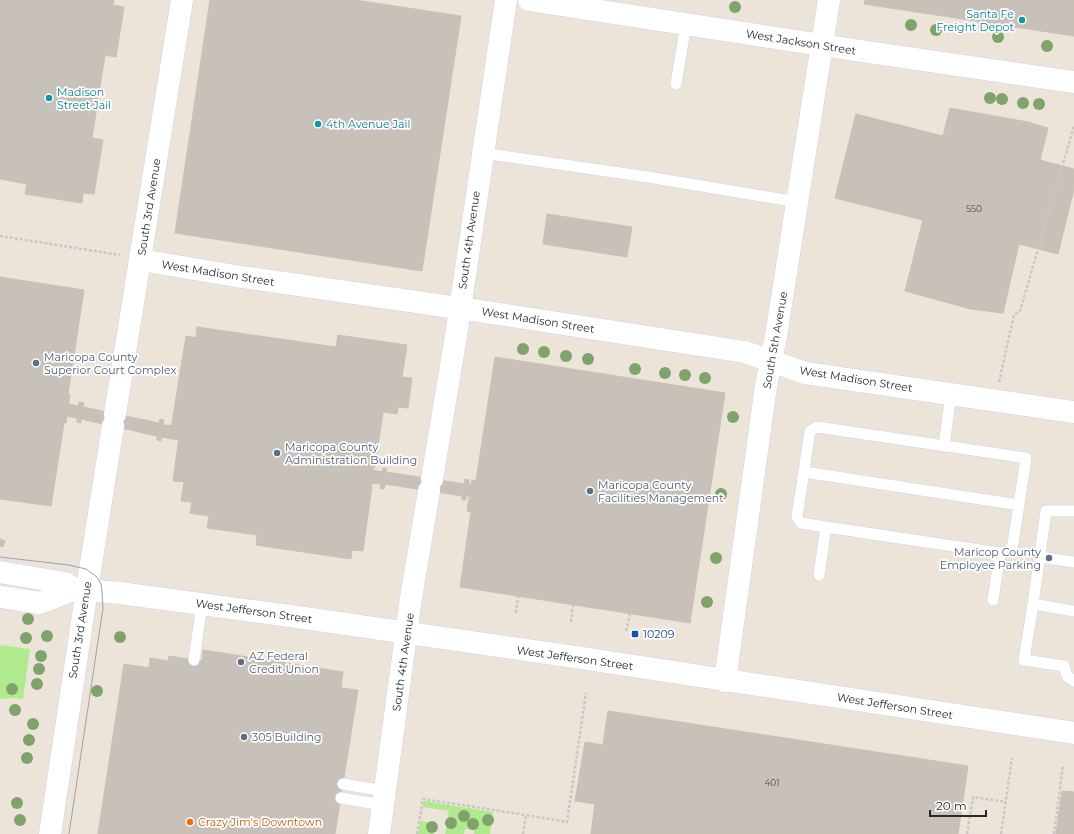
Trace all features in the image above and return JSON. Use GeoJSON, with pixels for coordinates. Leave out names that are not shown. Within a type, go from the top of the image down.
{"type":"FeatureCollection","features":[{"type":"Feature","properties":{"kind":"street","name":"South 3rd Avenue"},"geometry":{"type":"LineString","coordinates":[[50,834],[80,589],[114,420],[182,0]]}},
{"type":"Feature","properties":{"kind":"street","name":"South 4th Avenue"},"geometry":{"type":"LineString","coordinates":[[379,834],[406,633],[459,308],[506,0]]}},
{"type":"Feature","properties":{"kind":"street","name":"West Jackson Street"},"geometry":{"type":"LineString","coordinates":[[529,0],[569,3],[686,24],[1074,82]]}},
{"type":"Feature","properties":{"kind":"street","name":"South 5th Avenue"},"geometry":{"type":"LineString","coordinates":[[725,680],[766,386],[776,336],[830,0]]}},
{"type":"Feature","properties":{"kind":"street","name":"West Madison Street"},"geometry":{"type":"LineString","coordinates":[[141,260],[235,276],[459,308],[745,352],[805,373],[1074,412]]}},
{"type":"Feature","properties":{"kind":"street","name":"West Jefferson Street"},"geometry":{"type":"LineString","coordinates":[[0,572],[65,583],[80,589],[202,604],[406,633],[1074,733]]}},
{"type":"Feature","properties":{"kind":"street"},"geometry":{"type":"LineString","coordinates":[[0,598],[40,604],[80,589]]}},
{"type":"Feature","properties":{"kind":"lane"},"geometry":{"type":"LineString","coordinates":[[676,84],[686,24]]}},
{"type":"Feature","properties":{"kind":"lane"},"geometry":{"type":"LineString","coordinates":[[482,152],[798,202]]}},
{"type":"Feature","properties":{"kind":"lane"},"geometry":{"type":"LineString","coordinates":[[944,446],[951,394]]}},
{"type":"Feature","properties":{"kind":"lane"},"geometry":{"type":"LineString","coordinates":[[816,427],[944,446],[1026,458],[1013,544],[1009,552],[1000,553],[801,523],[797,517],[810,431],[816,427]]}},
{"type":"Feature","properties":{"kind":"lane"},"geometry":{"type":"LineString","coordinates":[[804,472],[1019,505]]}},
{"type":"Feature","properties":{"kind":"lane"},"geometry":{"type":"LineString","coordinates":[[1074,511],[1046,511],[1036,604],[1024,660],[1064,666],[1067,676],[1074,681]]}},
{"type":"Feature","properties":{"kind":"lane"},"geometry":{"type":"LineString","coordinates":[[819,575],[826,527]]}},
{"type":"Feature","properties":{"kind":"lane"},"geometry":{"type":"LineString","coordinates":[[993,600],[1000,553]]}},
{"type":"Feature","properties":{"kind":"lane"},"geometry":{"type":"LineString","coordinates":[[1040,557],[1074,562]]}},
{"type":"Feature","properties":{"kind":"lane"},"geometry":{"type":"LineString","coordinates":[[194,660],[202,604]]}},
{"type":"Feature","properties":{"kind":"lane"},"geometry":{"type":"LineString","coordinates":[[1036,604],[1074,611]]}},
{"type":"Feature","properties":{"kind":"lane"},"geometry":{"type":"LineString","coordinates":[[343,784],[384,798]]}},
{"type":"Feature","properties":{"kind":"lane"},"geometry":{"type":"LineString","coordinates":[[341,798],[384,798]]}},
{"type":"Feature","properties":{"kind":"path"},"geometry":{"type":"LineString","coordinates":[[996,401],[1014,315],[1020,311],[1074,126]]}},
{"type":"Feature","properties":{"kind":"path"},"geometry":{"type":"LineString","coordinates":[[0,236],[115,253],[141,260]]}},
{"type":"Feature","properties":{"kind":"path"},"geometry":{"type":"LineString","coordinates":[[516,613],[518,596]]}},
{"type":"Feature","properties":{"kind":"path"},"geometry":{"type":"LineString","coordinates":[[571,622],[573,605]]}},
{"type":"Feature","properties":{"kind":"path"},"geometry":{"type":"LineString","coordinates":[[626,631],[630,614]]}},
{"type":"Feature","properties":{"kind":"path"},"geometry":{"type":"LineString","coordinates":[[417,834],[423,799],[567,822],[586,693]]}},
{"type":"Feature","properties":{"kind":"path"},"geometry":{"type":"LineString","coordinates":[[1001,834],[1012,758]]}},
{"type":"Feature","properties":{"kind":"path"},"geometry":{"type":"LineString","coordinates":[[1054,834],[1063,765]]}},
{"type":"Feature","properties":{"kind":"path"},"geometry":{"type":"LineString","coordinates":[[967,834],[973,797],[1006,802]]}},
{"type":"Feature","properties":{"kind":"path"},"geometry":{"type":"LineString","coordinates":[[523,834],[526,816]]}},
{"type":"Feature","properties":{"kind":"green space"},"geometry":{"type":"Polygon","coordinates":[[[0,645],[30,649],[23,699],[0,699],[0,645]]]}},
{"type":"Feature","properties":{"kind":"green space"},"geometry":{"type":"Polygon","coordinates":[[[424,801],[493,812],[490,834],[474,834],[474,830],[465,829],[464,834],[445,834],[449,811],[423,807],[424,801]]]}},
{"type":"Feature","properties":{"kind":"green space"},"geometry":{"type":"Polygon","coordinates":[[[420,821],[434,823],[433,834],[418,834],[420,821]]]}},
{"type":"Feature","properties":{"kind":"building","name":"Madison Street Jail"},"geometry":{"type":"Polygon","coordinates":[[[0,0],[114,0],[113,5],[124,7],[116,57],[105,55],[92,138],[103,140],[94,194],[83,193],[82,203],[25,194],[27,184],[0,179],[0,0]]]}},
{"type":"Feature","properties":{"kind":"building","name":"4th Avenue Jail"},"geometry":{"type":"Polygon","coordinates":[[[210,0],[355,0],[461,16],[422,271],[175,233],[210,0]]]}},
{"type":"Feature","properties":{"kind":"building","name":"Santa Fe Freight Depot"},"geometry":{"type":"Polygon","coordinates":[[[865,0],[1074,0],[1074,36],[864,4],[865,0]]]}},
{"type":"Feature","properties":{"kind":"building"},"geometry":{"type":"Polygon","coordinates":[[[950,108],[1028,122],[1048,128],[1040,160],[1074,169],[1074,189],[1058,254],[1019,244],[1003,313],[971,309],[905,291],[923,220],[835,198],[856,114],[943,136],[950,108]]]}},
{"type":"Feature","properties":{"kind":"building"},"geometry":{"type":"Polygon","coordinates":[[[547,214],[632,227],[627,257],[543,244],[547,214]]]}},
{"type":"Feature","properties":{"kind":"building","name":"Maricopa County Superior Court Complex"},"geometry":{"type":"Polygon","coordinates":[[[0,277],[84,290],[68,394],[70,394],[66,423],[64,423],[51,506],[0,499],[0,277]]]}},
{"type":"Feature","properties":{"kind":"building","name":"Maricopa County Administration Building"},"geometry":{"type":"Polygon","coordinates":[[[197,327],[336,347],[338,335],[407,345],[402,377],[412,378],[408,408],[398,407],[397,414],[383,412],[375,467],[373,467],[372,486],[363,551],[352,550],[351,559],[256,545],[257,535],[207,528],[209,516],[190,513],[192,502],[181,501],[184,482],[173,481],[180,430],[171,429],[186,336],[196,338],[197,327]]]}},
{"type":"Feature","properties":{"kind":"building","name":"Maricopa County Facilities Management"},"geometry":{"type":"Polygon","coordinates":[[[495,357],[725,393],[690,623],[460,587],[471,512],[467,511],[472,480],[476,481],[495,357]]]}},
{"type":"Feature","properties":{"kind":"building"},"geometry":{"type":"Polygon","coordinates":[[[522,364],[697,391],[697,395],[521,368],[522,364]]]}},
{"type":"Feature","properties":{"kind":"building"},"geometry":{"type":"Polygon","coordinates":[[[79,402],[84,403],[83,407],[159,423],[160,419],[164,420],[163,425],[172,426],[171,429],[180,430],[179,440],[161,437],[161,441],[157,440],[157,436],[81,419],[81,423],[77,422],[77,418],[66,416],[68,404],[79,406],[79,402]]]}},
{"type":"Feature","properties":{"kind":"building"},"geometry":{"type":"Polygon","coordinates":[[[383,468],[387,469],[386,472],[464,484],[465,479],[469,480],[469,485],[471,485],[470,496],[466,496],[466,500],[462,500],[462,496],[385,484],[384,489],[380,488],[381,484],[371,483],[373,470],[382,472],[383,468]]]}},
{"type":"Feature","properties":{"kind":"building"},"geometry":{"type":"Polygon","coordinates":[[[0,539],[5,541],[3,547],[0,546],[0,539]]]}},
{"type":"Feature","properties":{"kind":"building","name":"305 Building"},"geometry":{"type":"Polygon","coordinates":[[[203,650],[343,672],[341,688],[358,690],[335,834],[98,834],[124,664],[149,668],[150,658],[168,661],[169,656],[202,661],[203,650]]]}},
{"type":"Feature","properties":{"kind":"building"},"geometry":{"type":"Polygon","coordinates":[[[608,711],[968,766],[958,834],[591,834],[595,804],[575,801],[585,742],[603,745],[608,711]]]}},
{"type":"Feature","properties":{"kind":"building"},"geometry":{"type":"Polygon","coordinates":[[[1062,791],[1074,792],[1074,834],[1056,834],[1062,791]]]}},
{"type":"Feature","properties":{"kind":"tram line"},"geometry":{"type":"LineString","coordinates":[[0,557],[69,565],[86,569],[97,577],[101,584],[103,608],[69,834]]}},
{"type":"Feature","properties":{"kind":"place","name":"Santa Fe Freight Depot"},"geometry":{"type":"Point","coordinates":[1022,20]}},
{"type":"Feature","properties":{"kind":"place","name":"Madison Street Jail"},"geometry":{"type":"Point","coordinates":[49,98]}},
{"type":"Feature","properties":{"kind":"place","name":"4th Avenue Jail"},"geometry":{"type":"Point","coordinates":[318,124]}},
{"type":"Feature","properties":{"kind":"place","name":"Maricopa County Superior Court Complex"},"geometry":{"type":"Point","coordinates":[36,363]}},
{"type":"Feature","properties":{"kind":"place","name":"Maricopa County Administration Building"},"geometry":{"type":"Point","coordinates":[277,453]}},
{"type":"Feature","properties":{"kind":"place","name":"Maricopa County Facilities Management"},"geometry":{"type":"Point","coordinates":[590,491]}},
{"type":"Feature","properties":{"kind":"place","name":"Maricop County Employee Parking"},"geometry":{"type":"Point","coordinates":[1049,558]}},
{"type":"Feature","properties":{"kind":"place","name":"10209"},"geometry":{"type":"Point","coordinates":[635,634]}},
{"type":"Feature","properties":{"kind":"place","name":"AZ Federal Credit Union"},"geometry":{"type":"Point","coordinates":[241,662]}},
{"type":"Feature","properties":{"kind":"place","name":"305 Building"},"geometry":{"type":"Point","coordinates":[244,737]}},
{"type":"Feature","properties":{"kind":"place","name":"Crazy Jim's Downtown"},"geometry":{"type":"Point","coordinates":[190,822]}}]}
